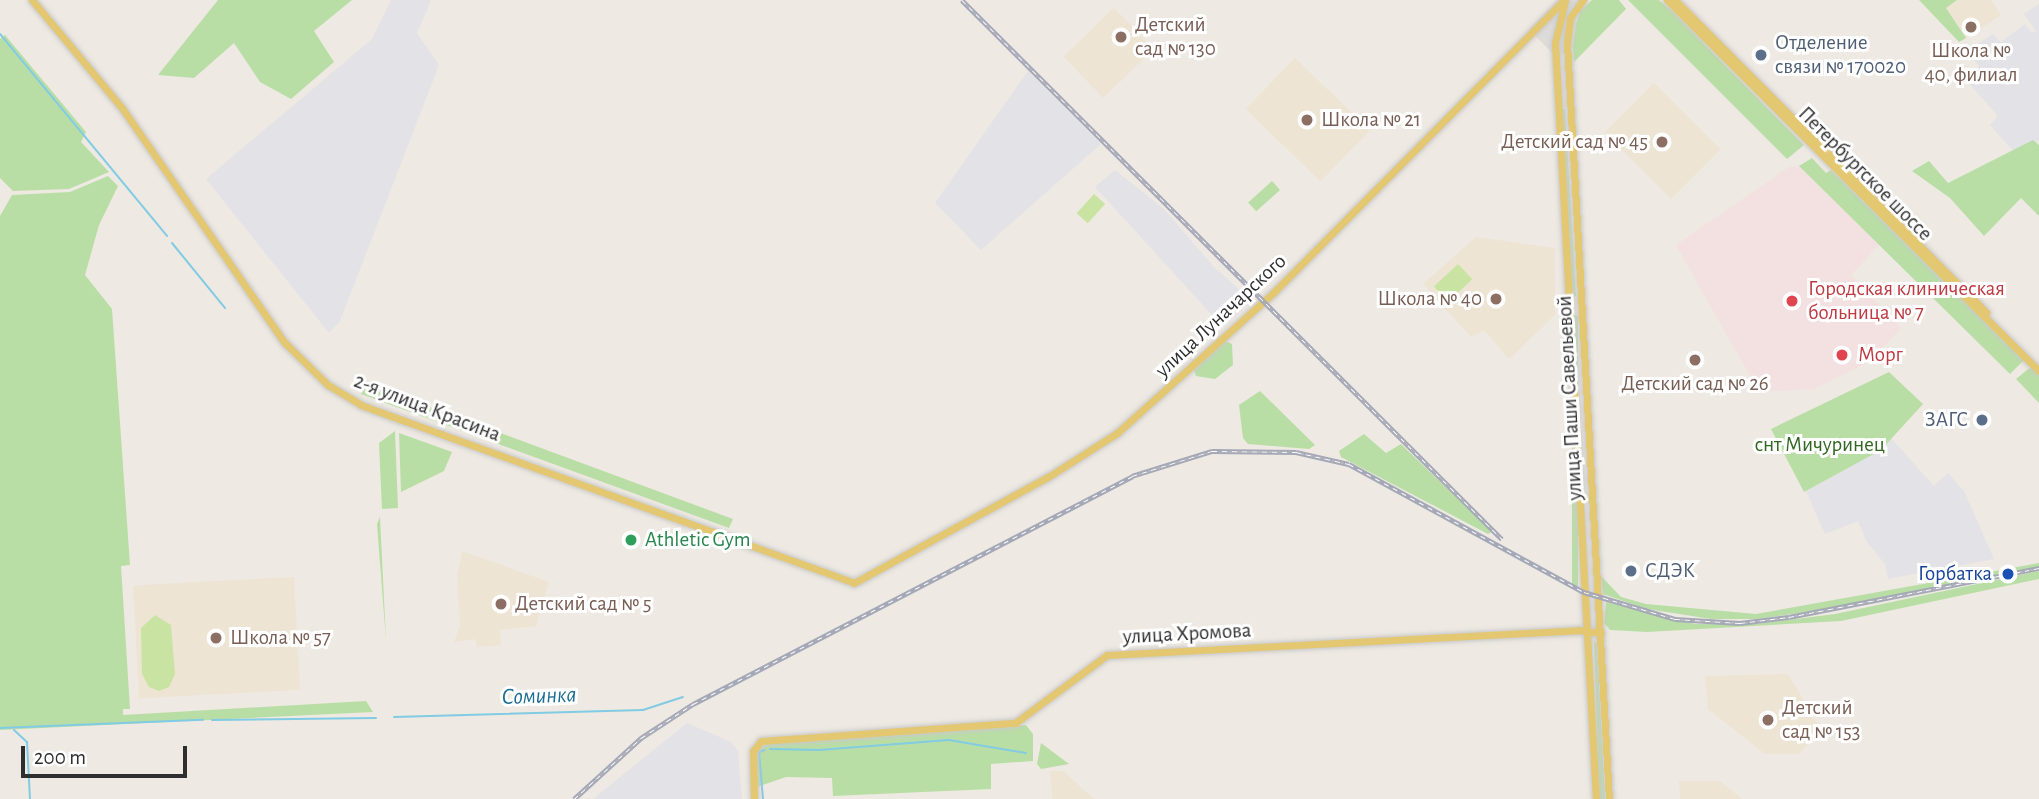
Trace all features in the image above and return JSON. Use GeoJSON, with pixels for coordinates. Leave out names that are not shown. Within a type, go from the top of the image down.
{"type":"FeatureCollection","features":[{"type":"Feature","properties":{"kind":"main road","name":"2-я улица Красина"},"geometry":{"type":"LineString","coordinates":[[32,0],[121,108],[285,343],[335,390],[402,420],[854,583]]}},
{"type":"Feature","properties":{"kind":"main road","name":"улица Паши Савельевой"},"geometry":{"type":"LineString","coordinates":[[1583,0],[1570,18],[1567,43],[1609,799]]}},
{"type":"Feature","properties":{"kind":"main road","name":"Петербургское шоссе"},"geometry":{"type":"LineString","coordinates":[[1667,0],[2030,359],[2039,371]]}},
{"type":"Feature","properties":{"kind":"main road","name":"Петербургское шоссе"},"geometry":{"type":"LineString","coordinates":[[1675,0],[1815,145]]}},
{"type":"Feature","properties":{"kind":"main road","name":"улица Луначарского"},"geometry":{"type":"LineString","coordinates":[[854,583],[1048,477],[1117,433],[1273,293],[1562,2]]}},
{"type":"Feature","properties":{"kind":"main road","name":"улица Паши Савельевой"},"geometry":{"type":"LineString","coordinates":[[1562,2],[1555,43],[1596,799]]}},
{"type":"Feature","properties":{"kind":"main road"},"geometry":{"type":"LineString","coordinates":[[1569,306],[1582,305]]}},
{"type":"Feature","properties":{"kind":"main road","name":"Петербургское шоссе"},"geometry":{"type":"LineString","coordinates":[[2030,359],[2039,365]]}},
{"type":"Feature","properties":{"kind":"main road","name":"улица Хромова"},"geometry":{"type":"LineString","coordinates":[[754,799],[757,743],[1015,723],[1029,718],[1107,655],[1588,630],[1601,633]]}},
{"type":"Feature","properties":{"kind":"shaded area"},"geometry":{"type":"Polygon","coordinates":[[[391,0],[431,0],[417,33],[439,65],[340,321],[329,333],[206,179],[372,39],[391,0]]]}},
{"type":"Feature","properties":{"kind":"shaded area"},"geometry":{"type":"Polygon","coordinates":[[[1557,0],[1588,0],[1578,10],[1572,53],[1551,52],[1529,29],[1557,0]]]}},
{"type":"Feature","properties":{"kind":"shaded area","name":"Школа № 40, филиал"},"geometry":{"type":"Polygon","coordinates":[[[1957,0],[1991,0],[2001,15],[1966,38],[1945,8],[1957,0]]]}},
{"type":"Feature","properties":{"kind":"shaded area"},"geometry":{"type":"Polygon","coordinates":[[[2039,4],[2039,140],[2018,156],[1990,125],[1998,116],[1966,80],[1979,66],[1966,51],[1993,34],[2001,42],[2025,24],[2032,33],[2036,31],[2024,14],[2039,4]]]}},
{"type":"Feature","properties":{"kind":"shaded area"},"geometry":{"type":"Polygon","coordinates":[[[1114,8],[1154,49],[1103,98],[1064,57],[1114,8]]]}},
{"type":"Feature","properties":{"kind":"shaded area","name":"Школа № 21"},"geometry":{"type":"Polygon","coordinates":[[[1295,58],[1370,130],[1320,181],[1246,109],[1295,58]]]}},
{"type":"Feature","properties":{"kind":"shaded area"},"geometry":{"type":"Polygon","coordinates":[[[1028,71],[1101,144],[981,250],[935,203],[1028,71]]]}},
{"type":"Feature","properties":{"kind":"shaded area","name":"Детский сад № 45"},"geometry":{"type":"Polygon","coordinates":[[[1654,83],[1720,149],[1671,199],[1605,132],[1654,83]]]}},
{"type":"Feature","properties":{"kind":"shaded area","name":"Городская клиническая больница № 7"},"geometry":{"type":"Polygon","coordinates":[[[1799,166],[1879,245],[1851,275],[1901,328],[1871,361],[1814,389],[1759,392],[1676,245],[1789,167],[1799,166]]]}},
{"type":"Feature","properties":{"kind":"shaded area"},"geometry":{"type":"Polygon","coordinates":[[[1115,170],[1164,209],[1214,267],[1252,301],[1223,327],[1095,187],[1115,170]]]}},
{"type":"Feature","properties":{"kind":"shaded area","name":"Школа № 40"},"geometry":{"type":"Polygon","coordinates":[[[1476,237],[1555,248],[1555,315],[1509,359],[1484,330],[1471,337],[1423,284],[1476,237]]]}},
{"type":"Feature","properties":{"kind":"shaded area"},"geometry":{"type":"Polygon","coordinates":[[[1891,438],[1934,486],[1948,473],[1964,491],[1994,559],[1888,579],[1885,564],[1866,541],[1858,521],[1825,534],[1806,491],[1881,450],[1891,438]]]}},
{"type":"Feature","properties":{"kind":"shaded area","name":"Детский сад № 5"},"geometry":{"type":"Polygon","coordinates":[[[462,551],[549,582],[536,626],[500,630],[501,645],[477,647],[475,639],[454,642],[460,626],[457,578],[462,551]]]}},
{"type":"Feature","properties":{"kind":"shaded area","name":"Школа № 57"},"geometry":{"type":"Polygon","coordinates":[[[294,577],[300,690],[139,698],[133,585],[294,577]]]}},
{"type":"Feature","properties":{"kind":"shaded area","name":"Детский сад № 153"},"geometry":{"type":"Polygon","coordinates":[[[1788,674],[1821,730],[1799,754],[1765,754],[1708,709],[1705,676],[1788,674]]]}},
{"type":"Feature","properties":{"kind":"shaded area"},"geometry":{"type":"Polygon","coordinates":[[[687,723],[731,742],[738,751],[742,799],[593,799],[687,723]]]}},
{"type":"Feature","properties":{"kind":"shaded area"},"geometry":{"type":"Polygon","coordinates":[[[1050,771],[1063,771],[1094,799],[1052,799],[1050,771]]]}},
{"type":"Feature","properties":{"kind":"shaded area"},"geometry":{"type":"Polygon","coordinates":[[[1679,781],[1720,781],[1742,799],[1680,799],[1679,781]]]}},
{"type":"Feature","properties":{"kind":"green space"},"geometry":{"type":"Polygon","coordinates":[[[218,0],[352,0],[314,31],[334,62],[291,99],[260,82],[234,43],[194,78],[158,75],[218,0]]]}},
{"type":"Feature","properties":{"kind":"green space"},"geometry":{"type":"Polygon","coordinates":[[[1592,0],[1619,0],[1626,9],[1574,62],[1572,36],[1580,11],[1592,0]]]}},
{"type":"Feature","properties":{"kind":"green space"},"geometry":{"type":"Polygon","coordinates":[[[1628,0],[1659,0],[1804,145],[1787,159],[1628,0]]]}},
{"type":"Feature","properties":{"kind":"green space"},"geometry":{"type":"Polygon","coordinates":[[[1919,0],[1957,0],[1946,8],[1966,38],[1959,42],[1919,0]]]}},
{"type":"Feature","properties":{"kind":"green space"},"geometry":{"type":"Polygon","coordinates":[[[5,35],[86,132],[81,142],[109,172],[69,189],[13,191],[0,178],[0,39],[5,35]]]}},
{"type":"Feature","properties":{"kind":"green space"},"geometry":{"type":"Polygon","coordinates":[[[1565,109],[1576,296],[1573,298],[1560,110],[1565,109]]]}},
{"type":"Feature","properties":{"kind":"green space"},"geometry":{"type":"Polygon","coordinates":[[[2033,140],[2039,145],[2039,216],[2021,198],[1984,236],[1950,198],[1912,171],[1929,161],[1948,183],[2033,140]]]}},
{"type":"Feature","properties":{"kind":"green space"},"geometry":{"type":"Polygon","coordinates":[[[1812,158],[1826,173],[1831,170],[2024,360],[2010,374],[1799,166],[1812,158]]]}},
{"type":"Feature","properties":{"kind":"green space"},"geometry":{"type":"Polygon","coordinates":[[[108,176],[118,186],[99,225],[85,275],[112,309],[130,565],[121,566],[130,709],[123,709],[123,715],[366,701],[373,712],[0,730],[0,216],[12,195],[70,192],[108,176]]]}},
{"type":"Feature","properties":{"kind":"green space"},"geometry":{"type":"Polygon","coordinates":[[[1272,181],[1280,190],[1256,211],[1248,202],[1272,181]]]}},
{"type":"Feature","properties":{"kind":"green space"},"geometry":{"type":"Polygon","coordinates":[[[1094,194],[1105,204],[1088,223],[1077,213],[1094,194]]]}},
{"type":"Feature","properties":{"kind":"green space"},"geometry":{"type":"Polygon","coordinates":[[[1458,264],[1472,279],[1448,302],[1434,287],[1458,264]]]}},
{"type":"Feature","properties":{"kind":"green space"},"geometry":{"type":"Polygon","coordinates":[[[1572,316],[1578,316],[1578,588],[1572,588],[1572,316]]]}},
{"type":"Feature","properties":{"kind":"green space"},"geometry":{"type":"Polygon","coordinates":[[[1225,341],[1232,344],[1233,365],[1215,379],[1196,376],[1194,370],[1225,341]]]}},
{"type":"Feature","properties":{"kind":"green space"},"geometry":{"type":"Polygon","coordinates":[[[2032,366],[2039,373],[2039,403],[2016,379],[2032,366]]]}},
{"type":"Feature","properties":{"kind":"green space","name":"снт Мичуринец"},"geometry":{"type":"Polygon","coordinates":[[[1889,372],[1923,404],[1881,450],[1804,492],[1771,429],[1889,372]]]}},
{"type":"Feature","properties":{"kind":"green space"},"geometry":{"type":"Polygon","coordinates":[[[365,383],[733,519],[729,528],[361,394],[365,383]]]}},
{"type":"Feature","properties":{"kind":"green space"},"geometry":{"type":"Polygon","coordinates":[[[1260,391],[1315,445],[1309,449],[1248,444],[1243,438],[1239,405],[1260,391]]]}},
{"type":"Feature","properties":{"kind":"green space"},"geometry":{"type":"Polygon","coordinates":[[[395,431],[398,508],[382,509],[379,443],[395,431]]]}},
{"type":"Feature","properties":{"kind":"green space"},"geometry":{"type":"Polygon","coordinates":[[[399,433],[452,452],[444,471],[401,492],[399,433]]]}},
{"type":"Feature","properties":{"kind":"green space"},"geometry":{"type":"Polygon","coordinates":[[[1364,434],[1386,453],[1401,444],[1492,532],[1488,534],[1341,457],[1339,451],[1364,434]]]}},
{"type":"Feature","properties":{"kind":"green space"},"geometry":{"type":"Polygon","coordinates":[[[380,517],[386,641],[377,524],[380,517]]]}},
{"type":"Feature","properties":{"kind":"green space"},"geometry":{"type":"Polygon","coordinates":[[[2039,563],[2039,567],[1830,609],[1757,619],[1711,619],[1647,609],[1603,594],[1601,576],[1621,597],[1646,604],[1756,614],[2039,563]]]}},
{"type":"Feature","properties":{"kind":"green space"},"geometry":{"type":"Polygon","coordinates":[[[2039,571],[2039,579],[1841,621],[1647,632],[1610,630],[1604,623],[1606,602],[1695,624],[1757,624],[1835,614],[2039,571]]]}},
{"type":"Feature","properties":{"kind":"green space"},"geometry":{"type":"Polygon","coordinates":[[[155,615],[171,625],[175,674],[169,687],[159,691],[149,687],[142,674],[141,628],[155,615]]]}},
{"type":"Feature","properties":{"kind":"green space"},"geometry":{"type":"Polygon","coordinates":[[[1594,641],[1597,644],[1605,799],[1599,799],[1594,641]]]}},
{"type":"Feature","properties":{"kind":"green space"},"geometry":{"type":"Polygon","coordinates":[[[1026,725],[1033,734],[1033,761],[991,764],[991,789],[833,796],[832,778],[786,777],[757,787],[755,753],[768,743],[1026,725]]]}},
{"type":"Feature","properties":{"kind":"green space"},"geometry":{"type":"Polygon","coordinates":[[[1041,743],[1069,764],[1041,769],[1037,764],[1041,743]]]}},
{"type":"Feature","properties":{"kind":"waterway"},"geometry":{"type":"LineString","coordinates":[[0,34],[167,236]]}},
{"type":"Feature","properties":{"kind":"waterway"},"geometry":{"type":"LineString","coordinates":[[172,243],[225,308]]}},
{"type":"Feature","properties":{"kind":"waterway","name":"Соминка"},"geometry":{"type":"LineString","coordinates":[[394,717],[643,710],[683,697]]}},
{"type":"Feature","properties":{"kind":"waterway","name":"Соминка"},"geometry":{"type":"LineString","coordinates":[[212,720],[376,718]]}},
{"type":"Feature","properties":{"kind":"waterway","name":"Соминка"},"geometry":{"type":"LineString","coordinates":[[0,728],[203,720]]}},
{"type":"Feature","properties":{"kind":"waterway"},"geometry":{"type":"LineString","coordinates":[[14,730],[27,742],[30,799]]}},
{"type":"Feature","properties":{"kind":"waterway"},"geometry":{"type":"LineString","coordinates":[[770,749],[819,750],[949,740],[1026,753]]}},
{"type":"Feature","properties":{"kind":"waterway"},"geometry":{"type":"LineString","coordinates":[[763,799],[759,752],[765,750]]}},
{"type":"Feature","properties":{"kind":"railway"},"geometry":{"type":"LineString","coordinates":[[962,0],[1502,539]]}},
{"type":"Feature","properties":{"kind":"railway"},"geometry":{"type":"LineString","coordinates":[[574,799],[641,738],[693,704],[1132,476],[1212,451],[1296,452],[1349,464],[1584,592],[1675,619],[1740,623],[1789,617],[2039,568]]}},
{"type":"Feature","properties":{"kind":"place","name":"Школа № 40, филиал"},"geometry":{"type":"Point","coordinates":[1971,27]}},
{"type":"Feature","properties":{"kind":"place","name":"Детский сад № 130"},"geometry":{"type":"Point","coordinates":[1121,37]}},
{"type":"Feature","properties":{"kind":"place","name":"Отделение связи № 170020"},"geometry":{"type":"Point","coordinates":[1761,55]}},
{"type":"Feature","properties":{"kind":"place","name":"Школа № 21"},"geometry":{"type":"Point","coordinates":[1307,120]}},
{"type":"Feature","properties":{"kind":"place","name":"Детский сад № 45"},"geometry":{"type":"Point","coordinates":[1662,142]}},
{"type":"Feature","properties":{"kind":"place","name":"Школа № 40"},"geometry":{"type":"Point","coordinates":[1496,299]}},
{"type":"Feature","properties":{"kind":"place","name":"Городская клиническая больница № 7"},"geometry":{"type":"Point","coordinates":[1792,301]}},
{"type":"Feature","properties":{"kind":"place","name":"Морг"},"geometry":{"type":"Point","coordinates":[1842,355]}},
{"type":"Feature","properties":{"kind":"place","name":"Детский сад № 26"},"geometry":{"type":"Point","coordinates":[1695,360]}},
{"type":"Feature","properties":{"kind":"place","name":"ЗАГС"},"geometry":{"type":"Point","coordinates":[1982,420]}},
{"type":"Feature","properties":{"kind":"place","name":"Athletic Gym"},"geometry":{"type":"Point","coordinates":[631,540]}},
{"type":"Feature","properties":{"kind":"place","name":"СДЭК"},"geometry":{"type":"Point","coordinates":[1631,571]}},
{"type":"Feature","properties":{"kind":"place","name":"Горбатка"},"geometry":{"type":"Point","coordinates":[2008,574]}},
{"type":"Feature","properties":{"kind":"place","name":"Детский сад № 5"},"geometry":{"type":"Point","coordinates":[501,604]}},
{"type":"Feature","properties":{"kind":"place","name":"Школа № 57"},"geometry":{"type":"Point","coordinates":[216,638]}},
{"type":"Feature","properties":{"kind":"place","name":"Детский сад № 153"},"geometry":{"type":"Point","coordinates":[1768,720]}}]}
